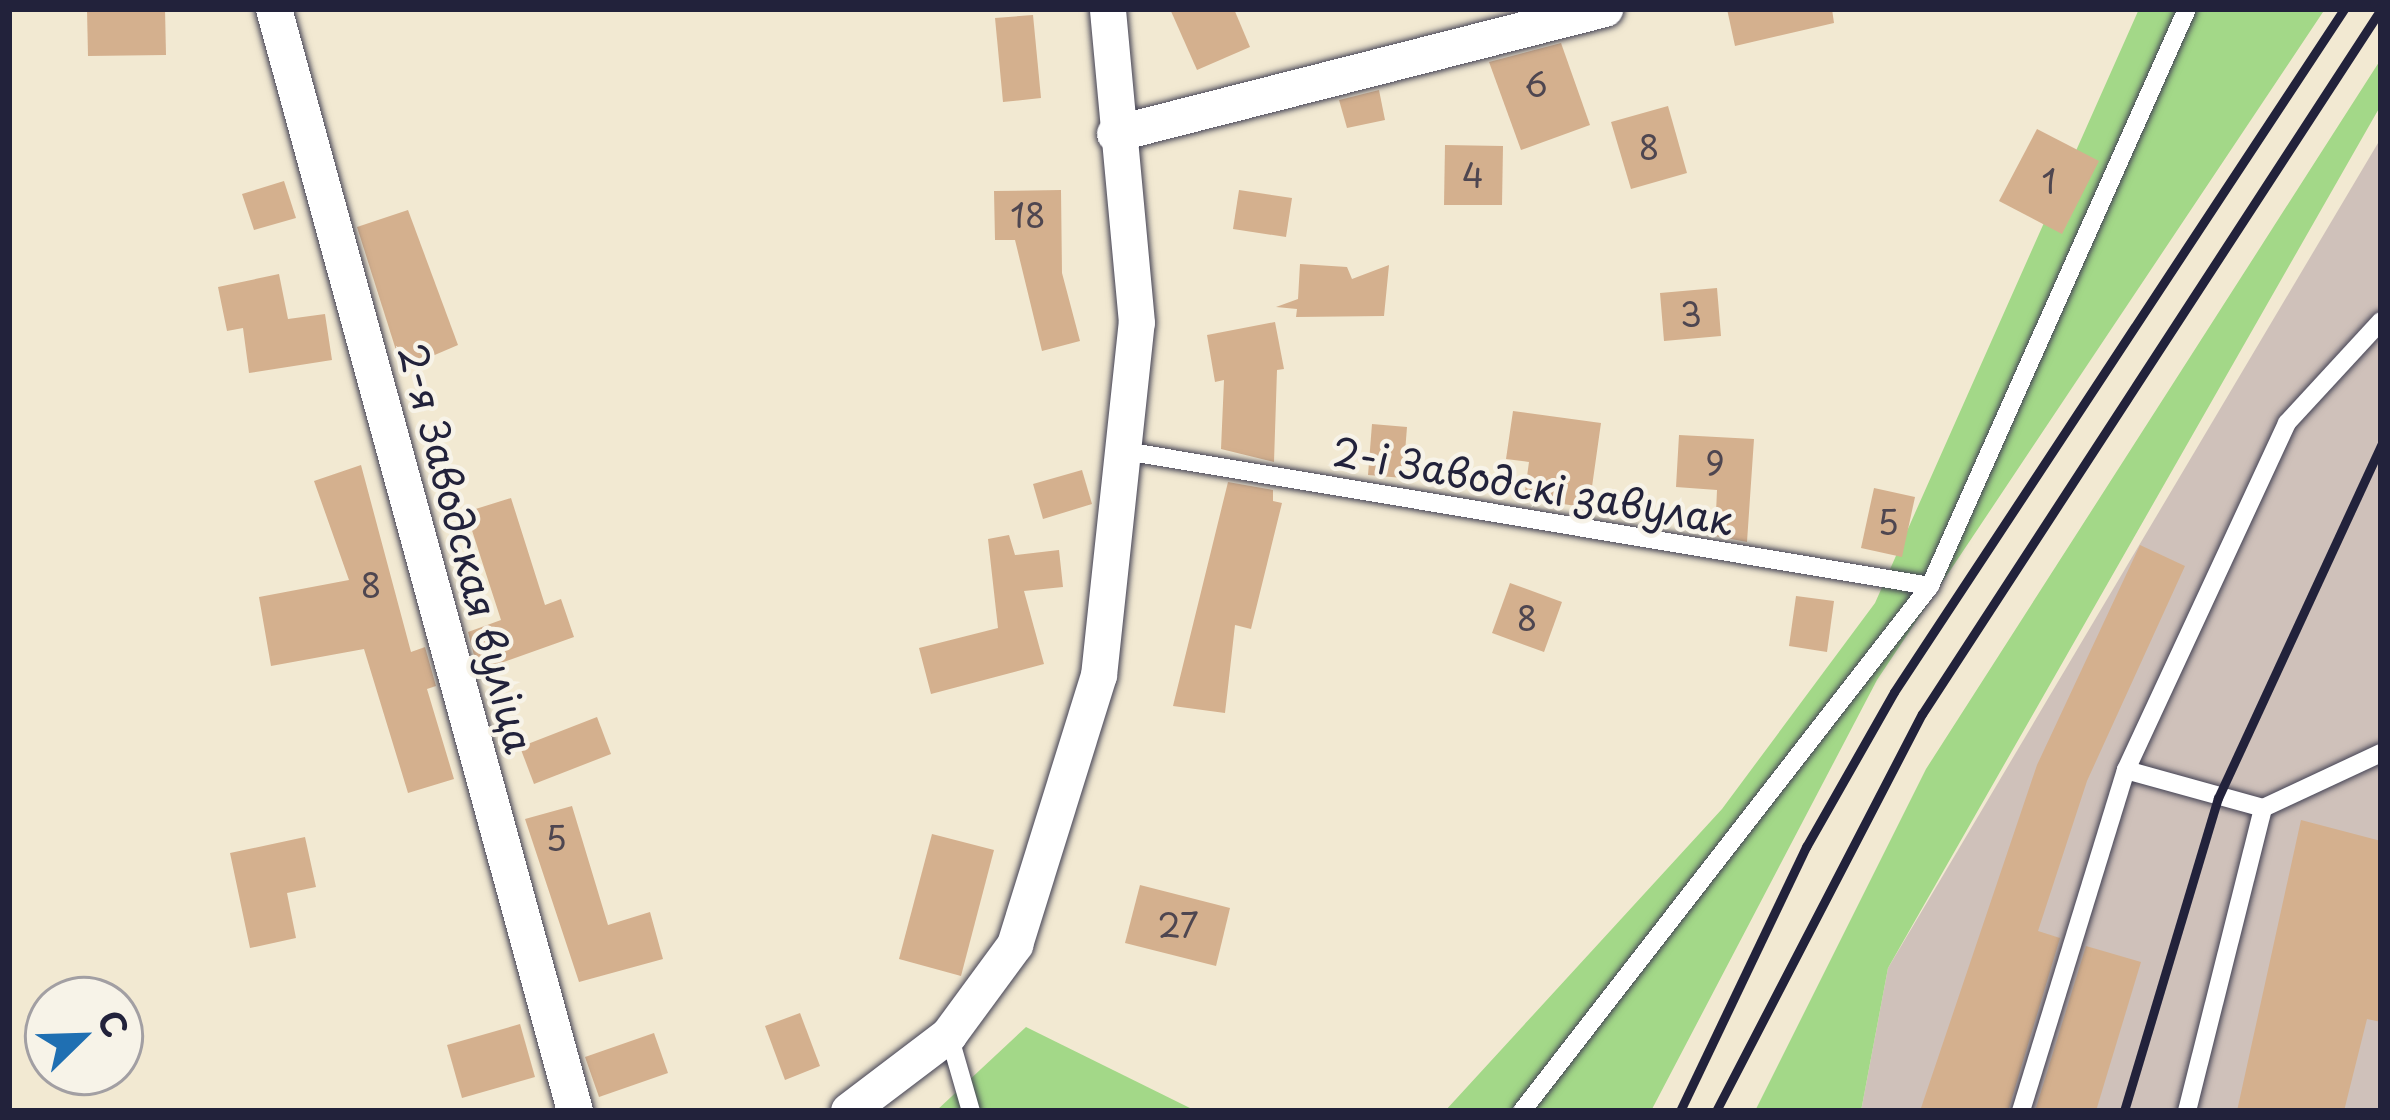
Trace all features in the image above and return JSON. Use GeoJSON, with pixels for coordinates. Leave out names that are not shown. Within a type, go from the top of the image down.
{"type":"FeatureCollection","features":[{"type":"Feature","properties":{"kind":"street","name":"2-я Заводская вуліца"},"geometry":{"type":"LineString","coordinates":[[274,9],[575,1111]]}},
{"type":"Feature","properties":{"kind":"street"},"geometry":{"type":"LineString","coordinates":[[849,1111],[949,1035],[1015,945],[1065,802],[1099,676],[1137,323],[1115,134],[1108,9]]}},
{"type":"Feature","properties":{"kind":"street"},"geometry":{"type":"LineString","coordinates":[[1115,134],[1605,9]]}},
{"type":"Feature","properties":{"kind":"lane"},"geometry":{"type":"LineString","coordinates":[[1522,1111],[1930,586],[2187,9]]}},
{"type":"Feature","properties":{"kind":"lane"},"geometry":{"type":"LineString","coordinates":[[2021,1111],[2126,770],[2287,423],[2381,321]]}},
{"type":"Feature","properties":{"kind":"lane","name":"2-і Заводскі завулак"},"geometry":{"type":"LineString","coordinates":[[1125,451],[1930,586]]}},
{"type":"Feature","properties":{"kind":"lane"},"geometry":{"type":"LineString","coordinates":[[2126,770],[2263,808],[2381,752]]}},
{"type":"Feature","properties":{"kind":"lane"},"geometry":{"type":"LineString","coordinates":[[2187,1111],[2263,808]]}},
{"type":"Feature","properties":{"kind":"lane"},"geometry":{"type":"LineString","coordinates":[[949,1035],[971,1111]]}},
{"type":"Feature","properties":{"kind":"shaded area"},"geometry":{"type":"Polygon","coordinates":[[[2381,138],[2381,1111],[1861,1111],[1888,968],[2381,138]]]}},
{"type":"Feature","properties":{"kind":"green space"},"geometry":{"type":"Polygon","coordinates":[[[2139,9],[2325,9],[1877,680],[1651,1111],[1445,1111],[1722,809],[1875,603],[2139,9]]]}},
{"type":"Feature","properties":{"kind":"green space"},"geometry":{"type":"Polygon","coordinates":[[[2381,59],[2381,105],[1888,968],[1861,1111],[1755,1111],[1926,769],[2381,59]]]}},
{"type":"Feature","properties":{"kind":"green space"},"geometry":{"type":"Polygon","coordinates":[[[1026,1027],[1196,1111],[936,1111],[1026,1027]]]}},
{"type":"Feature","properties":{"kind":"building"},"geometry":{"type":"Polygon","coordinates":[[[87,9],[165,9],[166,55],[88,56],[87,9]]]}},
{"type":"Feature","properties":{"kind":"building"},"geometry":{"type":"Polygon","coordinates":[[[1170,9],[1234,9],[1250,47],[1197,70],[1170,9]]]}},
{"type":"Feature","properties":{"kind":"building"},"geometry":{"type":"Polygon","coordinates":[[[1727,9],[1832,9],[1834,23],[1735,46],[1727,9]]]}},
{"type":"Feature","properties":{"kind":"building"},"geometry":{"type":"Polygon","coordinates":[[[1033,15],[1041,98],[1003,102],[995,18],[1033,15]]]}},
{"type":"Feature","properties":{"kind":"building"},"geometry":{"type":"Polygon","coordinates":[[[1561,43],[1590,125],[1521,150],[1489,62],[1561,43]]]}},
{"type":"Feature","properties":{"kind":"building"},"geometry":{"type":"Polygon","coordinates":[[[1379,90],[1385,120],[1347,128],[1339,100],[1379,90]]]}},
{"type":"Feature","properties":{"kind":"building"},"geometry":{"type":"Polygon","coordinates":[[[1668,106],[1687,173],[1631,189],[1611,122],[1668,106]]]}},
{"type":"Feature","properties":{"kind":"building"},"geometry":{"type":"Polygon","coordinates":[[[2037,129],[2099,161],[2062,234],[1999,201],[2037,129]]]}},
{"type":"Feature","properties":{"kind":"building"},"geometry":{"type":"Polygon","coordinates":[[[1445,145],[1503,146],[1502,205],[1444,205],[1445,145]]]}},
{"type":"Feature","properties":{"kind":"building"},"geometry":{"type":"Polygon","coordinates":[[[284,181],[296,218],[254,230],[242,194],[284,181]]]}},
{"type":"Feature","properties":{"kind":"building"},"geometry":{"type":"Polygon","coordinates":[[[1061,190],[1062,273],[1080,341],[1042,351],[1015,240],[995,240],[994,191],[1061,190]]]}},
{"type":"Feature","properties":{"kind":"building"},"geometry":{"type":"Polygon","coordinates":[[[1239,190],[1292,198],[1286,237],[1233,229],[1239,190]]]}},
{"type":"Feature","properties":{"kind":"building"},"geometry":{"type":"Polygon","coordinates":[[[408,210],[458,345],[402,369],[357,227],[408,210]]]}},
{"type":"Feature","properties":{"kind":"building"},"geometry":{"type":"Polygon","coordinates":[[[1300,264],[1347,267],[1352,279],[1389,265],[1384,316],[1296,317],[1297,309],[1276,307],[1298,299],[1300,264]]]}},
{"type":"Feature","properties":{"kind":"building"},"geometry":{"type":"Polygon","coordinates":[[[279,274],[288,319],[325,314],[332,360],[249,373],[243,328],[227,331],[218,287],[279,274]]]}},
{"type":"Feature","properties":{"kind":"building"},"geometry":{"type":"Polygon","coordinates":[[[1717,288],[1721,336],[1664,341],[1660,293],[1717,288]]]}},
{"type":"Feature","properties":{"kind":"building"},"geometry":{"type":"Polygon","coordinates":[[[1275,322],[1284,369],[1277,370],[1274,462],[1221,449],[1224,380],[1215,382],[1207,335],[1275,322]]]}},
{"type":"Feature","properties":{"kind":"building"},"geometry":{"type":"Polygon","coordinates":[[[1513,411],[1601,423],[1589,508],[1524,498],[1529,462],[1506,459],[1513,411]]]}},
{"type":"Feature","properties":{"kind":"building"},"geometry":{"type":"Polygon","coordinates":[[[1372,424],[1407,427],[1403,478],[1368,475],[1372,424]]]}},
{"type":"Feature","properties":{"kind":"building"},"geometry":{"type":"Polygon","coordinates":[[[1679,435],[1754,439],[1747,542],[1715,536],[1717,490],[1676,487],[1679,435]]]}},
{"type":"Feature","properties":{"kind":"building"},"geometry":{"type":"Polygon","coordinates":[[[361,465],[411,652],[425,647],[436,686],[427,689],[454,779],[408,793],[364,649],[271,666],[259,597],[349,580],[314,481],[361,465]]]}},
{"type":"Feature","properties":{"kind":"building"},"geometry":{"type":"Polygon","coordinates":[[[1082,470],[1092,504],[1043,519],[1033,484],[1082,470]]]}},
{"type":"Feature","properties":{"kind":"building"},"geometry":{"type":"Polygon","coordinates":[[[1228,482],[1273,490],[1273,501],[1282,503],[1251,629],[1235,625],[1225,713],[1173,706],[1228,482]]]}},
{"type":"Feature","properties":{"kind":"building"},"geometry":{"type":"Polygon","coordinates":[[[1874,488],[1915,497],[1902,557],[1861,548],[1874,488]]]}},
{"type":"Feature","properties":{"kind":"building"},"geometry":{"type":"Polygon","coordinates":[[[511,498],[545,605],[561,599],[574,637],[478,671],[468,632],[501,620],[466,512],[511,498]]]}},
{"type":"Feature","properties":{"kind":"building"},"geometry":{"type":"Polygon","coordinates":[[[1009,535],[1015,555],[1059,550],[1063,587],[1024,591],[1044,664],[931,694],[919,648],[998,628],[988,539],[1009,535]]]}},
{"type":"Feature","properties":{"kind":"building"},"geometry":{"type":"Polygon","coordinates":[[[2140,545],[2185,566],[2087,781],[2038,931],[2060,938],[2008,1111],[1920,1111],[2037,765],[2140,545]]]}},
{"type":"Feature","properties":{"kind":"building"},"geometry":{"type":"Polygon","coordinates":[[[1510,583],[1562,602],[1544,652],[1492,633],[1510,583]]]}},
{"type":"Feature","properties":{"kind":"building"},"geometry":{"type":"Polygon","coordinates":[[[1796,596],[1834,601],[1827,652],[1789,646],[1796,596]]]}},
{"type":"Feature","properties":{"kind":"building"},"geometry":{"type":"Polygon","coordinates":[[[597,717],[611,754],[534,784],[520,747],[597,717]]]}},
{"type":"Feature","properties":{"kind":"building"},"geometry":{"type":"Polygon","coordinates":[[[572,806],[608,925],[650,912],[663,959],[579,982],[525,819],[572,806]]]}},
{"type":"Feature","properties":{"kind":"building"},"geometry":{"type":"Polygon","coordinates":[[[2301,820],[2381,841],[2381,1022],[2367,1019],[2344,1111],[2237,1111],[2301,820]]]}},
{"type":"Feature","properties":{"kind":"building"},"geometry":{"type":"Polygon","coordinates":[[[932,834],[994,850],[961,976],[899,959],[932,834]]]}},
{"type":"Feature","properties":{"kind":"building"},"geometry":{"type":"Polygon","coordinates":[[[305,837],[316,887],[287,893],[296,938],[250,948],[230,853],[305,837]]]}},
{"type":"Feature","properties":{"kind":"building"},"geometry":{"type":"Polygon","coordinates":[[[1140,885],[1230,908],[1216,966],[1125,943],[1140,885]]]}},
{"type":"Feature","properties":{"kind":"building"},"geometry":{"type":"Polygon","coordinates":[[[2086,946],[2141,962],[2096,1111],[2035,1111],[2086,946]]]}},
{"type":"Feature","properties":{"kind":"building"},"geometry":{"type":"Polygon","coordinates":[[[800,1013],[820,1066],[785,1080],[765,1026],[800,1013]]]}},
{"type":"Feature","properties":{"kind":"building"},"geometry":{"type":"Polygon","coordinates":[[[520,1024],[535,1077],[462,1098],[447,1045],[520,1024]]]}},
{"type":"Feature","properties":{"kind":"building"},"geometry":{"type":"Polygon","coordinates":[[[654,1033],[668,1073],[599,1097],[585,1057],[654,1033]]]}},
{"type":"Feature","properties":{"kind":"railway"},"geometry":{"type":"LineString","coordinates":[[1680,1111],[1806,847],[1894,692],[2344,9]]}},
{"type":"Feature","properties":{"kind":"railway"},"geometry":{"type":"LineString","coordinates":[[1716,1111],[1922,714],[2381,9]]}},
{"type":"Feature","properties":{"kind":"railway"},"geometry":{"type":"LineString","coordinates":[[2124,1111],[2218,798],[2381,445]]}}]}
